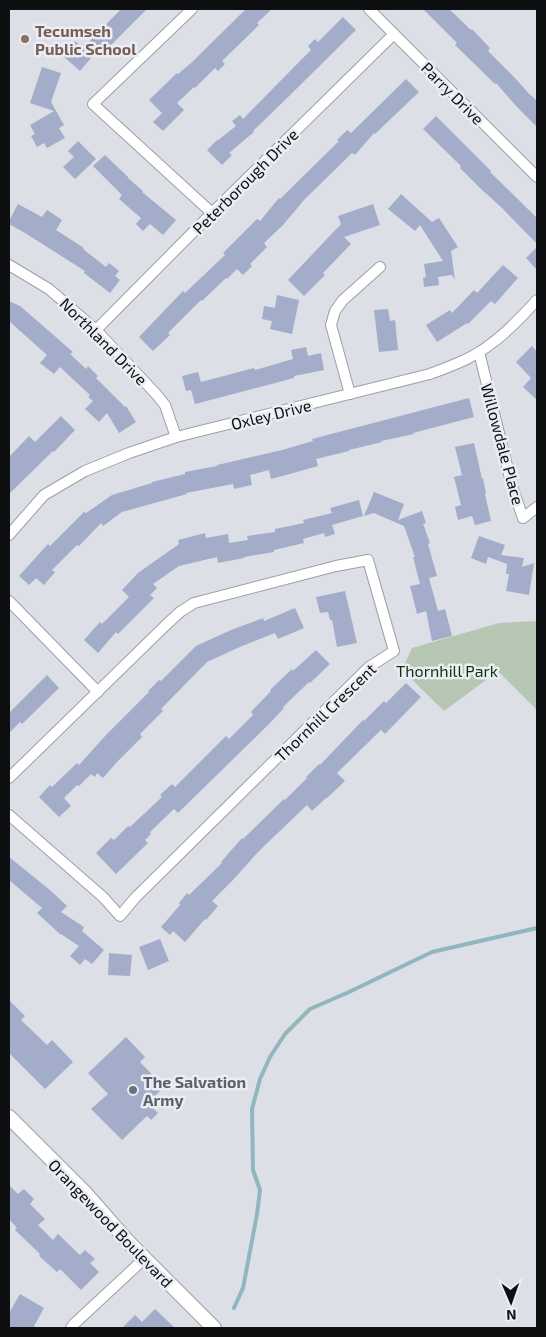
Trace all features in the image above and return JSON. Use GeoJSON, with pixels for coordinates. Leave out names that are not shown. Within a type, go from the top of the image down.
{"type":"FeatureCollection","features":[{"type":"Feature","properties":{"kind":"street"},"geometry":{"type":"LineString","coordinates":[[192,9],[93,104],[212,213]]}},
{"type":"Feature","properties":{"kind":"street","name":"Parry Drive"},"geometry":{"type":"LineString","coordinates":[[370,9],[537,177]]}},
{"type":"Feature","properties":{"kind":"street","name":"Peterborough Drive"},"geometry":{"type":"LineString","coordinates":[[96,330],[394,34]]}},
{"type":"Feature","properties":{"kind":"street","name":"Northland Drive"},"geometry":{"type":"LineString","coordinates":[[9,265],[49,289],[96,330],[165,405],[176,438]]}},
{"type":"Feature","properties":{"kind":"street"},"geometry":{"type":"LineString","coordinates":[[350,394],[332,325],[336,311],[343,300],[380,267]]}},
{"type":"Feature","properties":{"kind":"street","name":"Oxley Drive"},"geometry":{"type":"LineString","coordinates":[[9,534],[44,495],[85,471],[129,453],[176,438],[430,374],[454,365],[491,344],[537,300]]}},
{"type":"Feature","properties":{"kind":"street","name":"Willowdale Place"},"geometry":{"type":"LineString","coordinates":[[479,352],[512,486],[523,518],[537,507]]}},
{"type":"Feature","properties":{"kind":"street","name":"Thornhill Crescent"},"geometry":{"type":"LineString","coordinates":[[9,778],[180,612],[194,603],[336,566],[368,560],[394,651],[369,667],[135,898],[120,916],[103,897],[9,815]]}},
{"type":"Feature","properties":{"kind":"street"},"geometry":{"type":"LineString","coordinates":[[9,601],[98,692]]}},
{"type":"Feature","properties":{"kind":"street","name":"Orangewood Boulevard"},"geometry":{"type":"LineString","coordinates":[[9,1117],[86,1194],[144,1259],[214,1328]]}},
{"type":"Feature","properties":{"kind":"street"},"geometry":{"type":"LineString","coordinates":[[70,1328],[144,1259]]}},
{"type":"Feature","properties":{"kind":"green space","name":"Thornhill Park"},"geometry":{"type":"Polygon","coordinates":[[[537,621],[537,710],[498,671],[444,711],[402,670],[412,648],[499,623],[537,621]]]}},
{"type":"Feature","properties":{"kind":"building"},"geometry":{"type":"Polygon","coordinates":[[[121,9],[147,9],[102,54],[98,50],[80,71],[63,56],[75,41],[83,48],[121,9]]]}},
{"type":"Feature","properties":{"kind":"building"},"geometry":{"type":"Polygon","coordinates":[[[246,9],[272,9],[257,23],[259,25],[222,61],[225,64],[218,71],[215,68],[177,103],[184,110],[163,131],[153,122],[162,113],[149,100],[177,73],[191,63],[246,9]]]}},
{"type":"Feature","properties":{"kind":"building"},"geometry":{"type":"Polygon","coordinates":[[[423,9],[449,9],[472,29],[490,48],[488,51],[537,101],[537,127],[496,83],[455,45],[457,43],[423,9]]]}},
{"type":"Feature","properties":{"kind":"building"},"geometry":{"type":"Polygon","coordinates":[[[343,17],[356,30],[254,132],[229,153],[232,155],[222,165],[207,150],[236,126],[232,121],[240,115],[243,119],[311,50],[308,46],[315,39],[318,42],[343,17]]]}},
{"type":"Feature","properties":{"kind":"building"},"geometry":{"type":"Polygon","coordinates":[[[42,67],[61,73],[51,102],[64,125],[59,128],[65,138],[47,148],[44,143],[37,147],[31,136],[35,134],[30,125],[54,111],[30,103],[42,67]]]}},
{"type":"Feature","properties":{"kind":"building"},"geometry":{"type":"Polygon","coordinates":[[[406,79],[419,92],[374,133],[355,155],[352,153],[304,200],[283,225],[264,243],[267,247],[250,264],[252,266],[243,275],[237,269],[226,278],[168,333],[170,335],[153,351],[139,337],[183,291],[185,293],[225,255],[223,253],[257,219],[260,221],[279,198],[339,141],[337,140],[347,130],[351,133],[406,79]]]}},
{"type":"Feature","properties":{"kind":"building"},"geometry":{"type":"Polygon","coordinates":[[[436,116],[537,218],[537,244],[423,129],[436,116]]]}},
{"type":"Feature","properties":{"kind":"building"},"geometry":{"type":"Polygon","coordinates":[[[78,141],[96,159],[75,179],[63,167],[74,157],[68,151],[78,141]]]}},
{"type":"Feature","properties":{"kind":"building"},"geometry":{"type":"Polygon","coordinates":[[[105,155],[142,192],[176,220],[163,235],[150,224],[143,231],[136,224],[141,218],[119,199],[122,195],[93,166],[105,155]]]}},
{"type":"Feature","properties":{"kind":"building"},"geometry":{"type":"Polygon","coordinates":[[[401,194],[432,222],[439,218],[458,247],[451,251],[455,280],[452,275],[438,277],[439,285],[424,287],[423,278],[426,277],[424,264],[443,261],[420,225],[415,231],[388,209],[401,194]]]}},
{"type":"Feature","properties":{"kind":"building"},"geometry":{"type":"Polygon","coordinates":[[[18,204],[42,217],[47,210],[62,220],[56,230],[84,248],[106,267],[109,263],[119,271],[115,276],[120,280],[110,293],[84,273],[85,271],[9,224],[18,204]]]}},
{"type":"Feature","properties":{"kind":"building"},"geometry":{"type":"Polygon","coordinates":[[[373,204],[380,225],[344,237],[351,244],[304,296],[288,280],[341,224],[338,216],[373,204]]]}},
{"type":"Feature","properties":{"kind":"building"},"geometry":{"type":"Polygon","coordinates":[[[537,247],[537,270],[526,258],[537,247]]]}},
{"type":"Feature","properties":{"kind":"building"},"geometry":{"type":"Polygon","coordinates":[[[503,265],[518,278],[495,304],[491,301],[468,324],[437,342],[426,325],[450,310],[452,313],[474,290],[477,293],[503,265]]]}},
{"type":"Feature","properties":{"kind":"building"},"geometry":{"type":"Polygon","coordinates":[[[277,295],[299,300],[292,334],[270,329],[272,321],[262,319],[264,306],[275,308],[277,295]]]}},
{"type":"Feature","properties":{"kind":"building"},"geometry":{"type":"Polygon","coordinates":[[[9,301],[20,306],[73,352],[70,354],[86,369],[88,366],[98,376],[96,378],[126,406],[136,422],[119,433],[107,413],[99,422],[85,409],[93,401],[88,397],[90,395],[60,367],[54,374],[40,363],[47,355],[9,321],[9,301]]]}},
{"type":"Feature","properties":{"kind":"building"},"geometry":{"type":"Polygon","coordinates":[[[388,309],[390,321],[395,320],[398,350],[379,352],[374,310],[388,309]]]}},
{"type":"Feature","properties":{"kind":"building"},"geometry":{"type":"Polygon","coordinates":[[[532,346],[537,352],[537,400],[523,387],[531,378],[516,362],[532,346]]]}},
{"type":"Feature","properties":{"kind":"building"},"geometry":{"type":"Polygon","coordinates":[[[306,347],[308,356],[321,353],[324,370],[294,376],[294,378],[195,404],[191,390],[186,391],[182,376],[198,372],[201,382],[254,368],[255,370],[293,359],[291,350],[306,347]]]}},
{"type":"Feature","properties":{"kind":"building"},"geometry":{"type":"Polygon","coordinates":[[[469,398],[474,417],[316,459],[318,466],[271,479],[269,470],[250,475],[252,485],[234,489],[233,484],[186,493],[122,512],[103,526],[101,523],[79,546],[77,545],[52,570],[55,572],[44,585],[36,578],[29,585],[19,576],[48,544],[50,546],[84,512],[86,513],[112,495],[185,474],[185,472],[282,450],[313,441],[312,439],[469,398]]]}},
{"type":"Feature","properties":{"kind":"building"},"geometry":{"type":"Polygon","coordinates":[[[61,416],[75,430],[9,494],[9,457],[29,436],[35,442],[61,416]]]}},
{"type":"Feature","properties":{"kind":"building"},"geometry":{"type":"Polygon","coordinates":[[[474,443],[491,521],[475,525],[472,516],[458,520],[455,507],[461,505],[454,477],[462,475],[455,447],[474,443]]]}},
{"type":"Feature","properties":{"kind":"building"},"geometry":{"type":"Polygon","coordinates":[[[374,492],[404,504],[398,520],[422,511],[426,523],[423,524],[430,543],[428,544],[437,576],[429,578],[438,611],[445,609],[452,636],[432,641],[426,611],[417,614],[410,586],[420,584],[413,557],[415,557],[404,526],[374,513],[364,516],[374,492]]]}},
{"type":"Feature","properties":{"kind":"building"},"geometry":{"type":"Polygon","coordinates":[[[359,500],[363,516],[332,525],[335,534],[325,537],[324,533],[303,539],[304,543],[274,550],[274,552],[218,563],[217,557],[179,566],[153,584],[157,588],[150,595],[154,598],[118,634],[116,632],[98,653],[84,640],[100,622],[102,624],[129,597],[122,590],[138,573],[179,544],[178,540],[205,533],[206,538],[228,534],[229,543],[248,540],[247,536],[275,532],[275,529],[304,523],[303,520],[332,513],[330,508],[359,500]]]}},
{"type":"Feature","properties":{"kind":"building"},"geometry":{"type":"Polygon","coordinates":[[[479,536],[505,545],[501,555],[524,558],[522,567],[534,563],[529,595],[506,591],[509,574],[506,574],[507,564],[488,557],[486,564],[471,558],[479,536]]]}},
{"type":"Feature","properties":{"kind":"building"},"geometry":{"type":"Polygon","coordinates":[[[345,591],[357,643],[337,647],[332,620],[330,620],[328,612],[320,613],[316,597],[345,591]]]}},
{"type":"Feature","properties":{"kind":"building"},"geometry":{"type":"Polygon","coordinates":[[[295,608],[304,628],[278,639],[275,633],[207,662],[161,709],[163,711],[140,734],[142,737],[103,778],[97,773],[95,777],[91,774],[64,798],[71,806],[59,817],[39,797],[50,785],[52,787],[77,763],[79,765],[148,691],[159,680],[161,681],[196,646],[231,630],[263,618],[264,621],[295,608]]]}},
{"type":"Feature","properties":{"kind":"building"},"geometry":{"type":"Polygon","coordinates":[[[316,650],[330,664],[283,707],[269,724],[178,813],[174,809],[150,832],[151,834],[145,840],[148,843],[116,874],[96,853],[111,838],[114,840],[128,826],[130,827],[162,797],[160,795],[172,784],[175,787],[226,736],[229,739],[253,715],[251,712],[270,690],[316,650]]]}},
{"type":"Feature","properties":{"kind":"building"},"geometry":{"type":"Polygon","coordinates":[[[47,675],[59,688],[22,724],[20,722],[9,733],[9,713],[47,675]]]}},
{"type":"Feature","properties":{"kind":"building"},"geometry":{"type":"Polygon","coordinates":[[[406,683],[421,697],[385,734],[381,730],[337,773],[345,781],[312,811],[307,805],[259,851],[212,901],[218,906],[185,942],[173,931],[170,935],[161,927],[180,905],[179,903],[187,893],[189,895],[222,863],[242,838],[285,800],[363,720],[384,701],[386,703],[406,683]]]}},
{"type":"Feature","properties":{"kind":"building"},"geometry":{"type":"Polygon","coordinates":[[[9,857],[67,906],[61,912],[84,927],[82,931],[104,950],[92,964],[85,959],[80,965],[70,956],[79,946],[61,935],[37,913],[42,908],[9,880],[9,857]]]}},
{"type":"Feature","properties":{"kind":"building"},"geometry":{"type":"Polygon","coordinates":[[[160,939],[169,961],[148,970],[139,947],[160,939]]]}},
{"type":"Feature","properties":{"kind":"building"},"geometry":{"type":"Polygon","coordinates":[[[109,953],[132,955],[130,976],[108,975],[109,953]]]}},
{"type":"Feature","properties":{"kind":"building"},"geometry":{"type":"Polygon","coordinates":[[[9,1000],[25,1016],[21,1020],[47,1045],[52,1040],[73,1062],[45,1089],[9,1053],[9,1000]]]}},
{"type":"Feature","properties":{"kind":"building","name":"The Salvation Army"},"geometry":{"type":"Polygon","coordinates":[[[126,1037],[145,1057],[140,1062],[164,1087],[148,1103],[158,1113],[151,1120],[147,1116],[122,1140],[91,1109],[108,1094],[88,1073],[126,1037]]]}},
{"type":"Feature","properties":{"kind":"building"},"geometry":{"type":"Polygon","coordinates":[[[9,1185],[18,1194],[24,1189],[34,1199],[30,1204],[45,1219],[38,1225],[53,1240],[58,1234],[80,1255],[85,1250],[95,1259],[90,1263],[99,1272],[81,1290],[60,1269],[57,1272],[39,1256],[40,1254],[15,1230],[17,1228],[9,1219],[9,1185]]]}},
{"type":"Feature","properties":{"kind":"building"},"geometry":{"type":"Polygon","coordinates":[[[20,1294],[44,1308],[33,1328],[9,1328],[9,1313],[20,1294]]]}},
{"type":"Feature","properties":{"kind":"building"},"geometry":{"type":"Polygon","coordinates":[[[155,1309],[175,1328],[122,1328],[135,1315],[142,1322],[155,1309]]]}},
{"type":"Feature","properties":{"kind":"waterway"},"geometry":{"type":"LineString","coordinates":[[234,1308],[243,1288],[260,1190],[253,1170],[252,1109],[260,1079],[270,1057],[285,1034],[310,1009],[432,952],[537,928]]}},
{"type":"Feature","properties":{"kind":"place","name":"Tecumseh Public School"},"geometry":{"type":"Point","coordinates":[25,39]}},
{"type":"Feature","properties":{"kind":"place","name":"The Salvation Army"},"geometry":{"type":"Point","coordinates":[133,1090]}}]}
